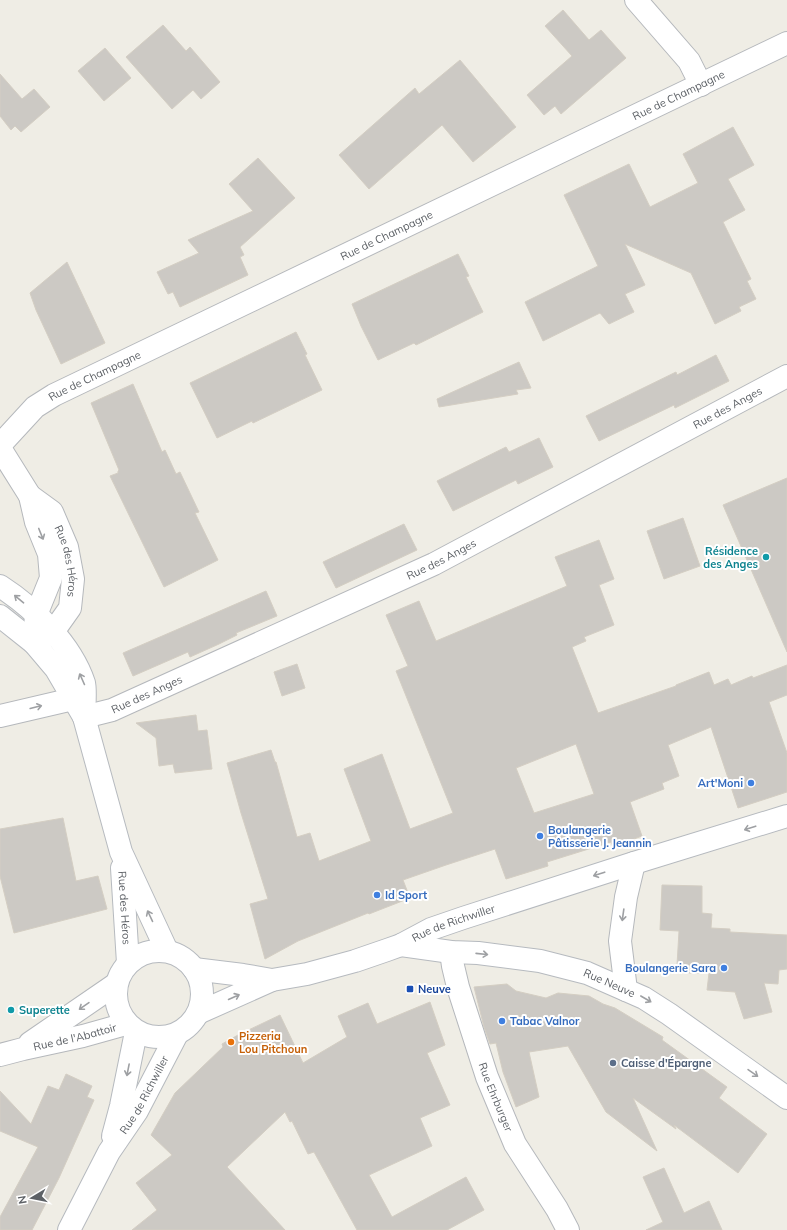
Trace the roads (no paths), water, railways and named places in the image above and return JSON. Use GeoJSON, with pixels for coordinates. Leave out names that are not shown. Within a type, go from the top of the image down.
{"type":"FeatureCollection","features":[{"type":"Feature","properties":{"kind":"street"},"geometry":{"type":"LineString","coordinates":[[636,0],[689,61],[701,85]]}},
{"type":"Feature","properties":{"kind":"street","name":"Rue de Champagne"},"geometry":{"type":"LineString","coordinates":[[0,446],[35,407],[54,395],[787,44]]}},
{"type":"Feature","properties":{"kind":"street","name":"Rue des Anges"},"geometry":{"type":"LineString","coordinates":[[84,717],[112,710],[434,564],[787,376]]}},
{"type":"Feature","properties":{"kind":"street","name":"Rue des Héros"},"geometry":{"type":"LineString","coordinates":[[0,446],[30,496],[36,522],[49,554],[51,578],[36,615],[34,643],[56,669],[84,717],[121,852],[166,951]]}},
{"type":"Feature","properties":{"kind":"street","name":"Rue des Héros"},"geometry":{"type":"LineString","coordinates":[[30,496],[52,512],[67,547],[73,580],[70,608],[53,632],[34,643]]}},
{"type":"Feature","properties":{"kind":"street"},"geometry":{"type":"LineString","coordinates":[[0,586],[15,596],[36,615]]}},
{"type":"Feature","properties":{"kind":"street","name":"Rue des Héros"},"geometry":{"type":"LineString","coordinates":[[36,615],[68,650],[84,684],[84,717]]}},
{"type":"Feature","properties":{"kind":"street"},"geometry":{"type":"LineString","coordinates":[[0,616],[34,643]]}},
{"type":"Feature","properties":{"kind":"street"},"geometry":{"type":"LineString","coordinates":[[0,716],[73,698]]}},
{"type":"Feature","properties":{"kind":"street","name":"Rue de Richwiller"},"geometry":{"type":"LineString","coordinates":[[198,1012],[272,980],[307,974],[388,950],[401,945],[431,929],[634,863],[787,816]]}},
{"type":"Feature","properties":{"kind":"street","name":"Rue des Héros"},"geometry":{"type":"LineString","coordinates":[[121,852],[126,912],[128,964]]}},
{"type":"Feature","properties":{"kind":"street"},"geometry":{"type":"LineString","coordinates":[[626,990],[620,941],[626,897],[634,863]]}},
{"type":"Feature","properties":{"kind":"street","name":"Rue Neuve"},"geometry":{"type":"LineString","coordinates":[[401,945],[451,952],[540,961],[587,973],[644,998],[669,1014],[787,1098]]}},
{"type":"Feature","properties":{"kind":"street"},"geometry":{"type":"LineString","coordinates":[[154,951],[166,951],[183,958],[194,969],[201,983],[202,998],[193,1022],[185,1029],[176,1034],[163,1038],[149,1037],[131,1028],[119,1012],[115,998],[116,984],[120,973],[128,964],[140,955],[154,951]]}},
{"type":"Feature","properties":{"kind":"street","name":"Rue Ehrburger"},"geometry":{"type":"LineString","coordinates":[[451,952],[458,987],[487,1077],[515,1144],[557,1209],[568,1230]]}},
{"type":"Feature","properties":{"kind":"street","name":"Rue de Richwiller"},"geometry":{"type":"LineString","coordinates":[[194,969],[272,980]]}},
{"type":"Feature","properties":{"kind":"street","name":"Rue de l'Abattoir"},"geometry":{"type":"LineString","coordinates":[[23,1049],[116,984]]}},
{"type":"Feature","properties":{"kind":"street","name":"Rue de Richwiller"},"geometry":{"type":"LineString","coordinates":[[109,1152],[121,1106],[131,1028]]}},
{"type":"Feature","properties":{"kind":"street","name":"Rue de l'Abattoir"},"geometry":{"type":"LineString","coordinates":[[0,1055],[83,1036],[131,1028]]}},
{"type":"Feature","properties":{"kind":"street","name":"Rue de Richwiller"},"geometry":{"type":"LineString","coordinates":[[69,1230],[109,1152],[137,1111],[176,1034]]}},
{"type":"Feature","properties":{"kind":"place","name":"Résidence des Anges"},"geometry":{"type":"Point","coordinates":[766,557]}},
{"type":"Feature","properties":{"kind":"place","name":"Art'Moni"},"geometry":{"type":"Point","coordinates":[751,783]}},
{"type":"Feature","properties":{"kind":"place","name":"Boulangerie Pâtisserie J. Jeannin"},"geometry":{"type":"Point","coordinates":[540,836]}},
{"type":"Feature","properties":{"kind":"place","name":"Id Sport"},"geometry":{"type":"Point","coordinates":[377,895]}},
{"type":"Feature","properties":{"kind":"place","name":"Boulangerie Sara"},"geometry":{"type":"Point","coordinates":[724,968]}},
{"type":"Feature","properties":{"kind":"place","name":"Neuve"},"geometry":{"type":"Point","coordinates":[410,989]}},
{"type":"Feature","properties":{"kind":"place","name":"Superette"},"geometry":{"type":"Point","coordinates":[11,1010]}},
{"type":"Feature","properties":{"kind":"place","name":"Tabac Valnor"},"geometry":{"type":"Point","coordinates":[502,1021]}},
{"type":"Feature","properties":{"kind":"place","name":"Pizzeria Lou Pitchoun"},"geometry":{"type":"Point","coordinates":[231,1042]}},
{"type":"Feature","properties":{"kind":"place","name":"Caisse d'Épargne"},"geometry":{"type":"Point","coordinates":[613,1063]}}]}
